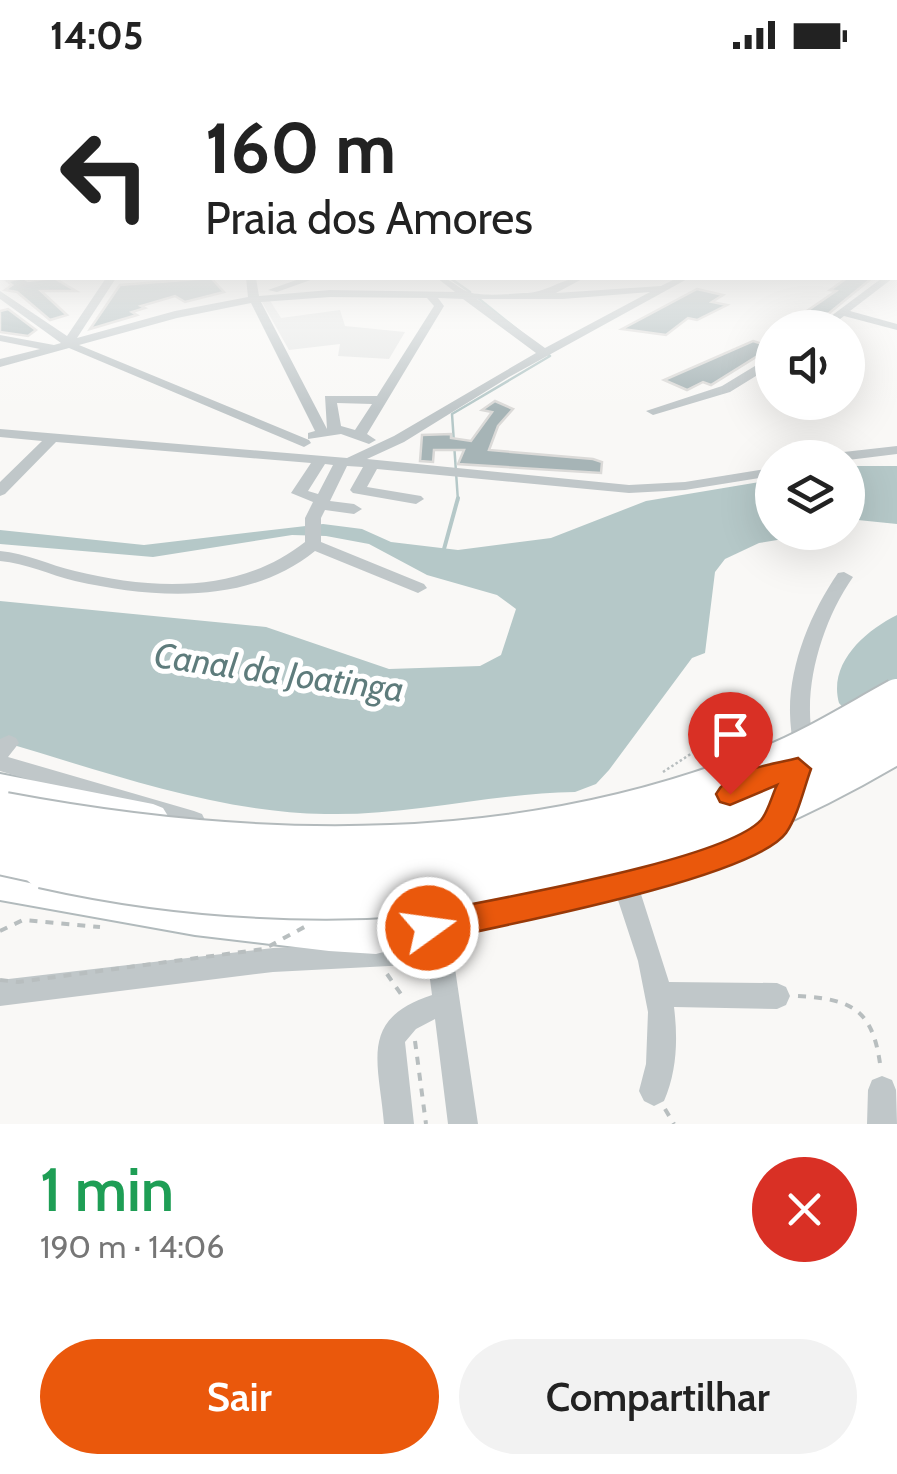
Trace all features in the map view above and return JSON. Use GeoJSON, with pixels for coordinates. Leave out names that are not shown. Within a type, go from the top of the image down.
{"type":"FeatureCollection","features":[{"type":"Feature","properties":{"kind":"highway"},"geometry":{"type":"LineString","coordinates":[[2,810],[116,832],[225,845],[381,846],[493,835],[605,816],[758,768],[897,696]]}},
{"type":"Feature","properties":{"kind":"highway"},"geometry":{"type":"LineString","coordinates":[[2,810],[134,863],[253,875],[360,876],[462,868],[564,854],[696,820],[780,788],[897,726]]}},
{"type":"Feature","properties":{"kind":"highway"},"geometry":{"type":"LineString","coordinates":[[0,857],[66,874],[196,890],[348,896],[458,891],[626,862],[696,842],[836,783],[897,746]]}},
{"type":"Feature","properties":{"kind":"main road"},"geometry":{"type":"LineString","coordinates":[[2,810],[87,806],[194,820],[344,830],[376,846],[388,877],[384,894],[357,923],[316,934]]}},
{"type":"Feature","properties":{"kind":"main road"},"geometry":{"type":"LineString","coordinates":[[0,887],[194,921],[376,940],[441,939]]}},
{"type":"Feature","properties":{"kind":"street"},"geometry":{"type":"LineString","coordinates":[[26,313],[68,344],[304,443]]}},
{"type":"Feature","properties":{"kind":"street"},"geometry":{"type":"LineString","coordinates":[[68,344],[88,313]]}},
{"type":"Feature","properties":{"kind":"street"},"geometry":{"type":"LineString","coordinates":[[0,363],[169,313]]}},
{"type":"Feature","properties":{"kind":"street"},"geometry":{"type":"LineString","coordinates":[[265,313],[329,427],[362,453],[399,466],[629,489],[685,486],[755,475]]}},
{"type":"Feature","properties":{"kind":"street"},"geometry":{"type":"LineString","coordinates":[[416,499],[358,490],[362,453],[381,400],[435,313]]}},
{"type":"Feature","properties":{"kind":"street"},"geometry":{"type":"LineString","coordinates":[[500,313],[550,350]]}},
{"type":"Feature","properties":{"kind":"street"},"geometry":{"type":"LineString","coordinates":[[0,432],[315,460],[362,453],[621,313]]}},
{"type":"Feature","properties":{"kind":"street"},"geometry":{"type":"LineString","coordinates":[[865,318],[897,327]]}},
{"type":"Feature","properties":{"kind":"street"},"geometry":{"type":"LineString","coordinates":[[0,338],[53,348]]}},
{"type":"Feature","properties":{"kind":"street"},"geometry":{"type":"LineString","coordinates":[[653,411],[726,389],[755,371]]}},
{"type":"Feature","properties":{"kind":"street"},"geometry":{"type":"LineString","coordinates":[[304,443],[329,427],[342,413],[349,397],[381,400]]}},
{"type":"Feature","properties":{"kind":"street"},"geometry":{"type":"LineString","coordinates":[[0,491],[53,437]]}},
{"type":"Feature","properties":{"kind":"street"},"geometry":{"type":"LineString","coordinates":[[304,443],[303,452],[315,460]]}},
{"type":"Feature","properties":{"kind":"street"},"geometry":{"type":"LineString","coordinates":[[865,454],[897,450]]}},
{"type":"Feature","properties":{"kind":"street"},"geometry":{"type":"LineString","coordinates":[[0,556],[30,559],[50,569],[101,580],[197,587],[254,578],[298,558],[314,541],[319,507],[362,453]]}},
{"type":"Feature","properties":{"kind":"street"},"geometry":{"type":"LineString","coordinates":[[315,460],[299,493],[319,507],[354,509]]}},
{"type":"Feature","properties":{"kind":"street"},"geometry":{"type":"LineString","coordinates":[[314,541],[418,588]]}},
{"type":"Feature","properties":{"kind":"street"},"geometry":{"type":"LineString","coordinates":[[0,994],[273,960],[420,951],[441,939],[710,859],[769,832],[798,769],[804,741],[800,702],[807,671],[831,594],[844,577]]}},
{"type":"Feature","properties":{"kind":"street"},"geometry":{"type":"LineString","coordinates":[[3,753],[194,820]]}},
{"type":"Feature","properties":{"kind":"street"},"geometry":{"type":"LineString","coordinates":[[710,859],[733,791],[798,769]]}},
{"type":"Feature","properties":{"kind":"street"},"geometry":{"type":"LineString","coordinates":[[344,830],[404,839],[429,854],[441,875],[441,939],[463,1124]]}},
{"type":"Feature","properties":{"kind":"street"},"geometry":{"type":"LineString","coordinates":[[624,884],[662,994],[664,1060],[654,1091]]}},
{"type":"Feature","properties":{"kind":"street"},"geometry":{"type":"LineString","coordinates":[[662,994],[776,996]]}},
{"type":"Feature","properties":{"kind":"street"},"geometry":{"type":"LineString","coordinates":[[399,1124],[392,1042],[412,1013],[447,1003]]}},
{"type":"Feature","properties":{"kind":"street"},"geometry":{"type":"LineString","coordinates":[[882,1090],[882,1124]]}},
{"type":"Feature","properties":{"kind":"path"},"geometry":{"type":"LineString","coordinates":[[173,958],[174,947]]}},
{"type":"Feature","properties":{"kind":"path"},"geometry":{"type":"LineString","coordinates":[[375,969],[386,972],[412,1013],[426,1124]]}},
{"type":"Feature","properties":{"kind":"path"},"geometry":{"type":"LineString","coordinates":[[776,996],[828,996],[855,1006],[878,1038],[882,1090]]}},
{"type":"Feature","properties":{"kind":"shaded area"},"geometry":{"type":"Polygon","coordinates":[[[268,313],[278,313],[281,318],[341,313],[345,326],[405,332],[389,359],[338,356],[340,344],[289,350],[268,313]]]}},
{"type":"Feature","properties":{"kind":"water"},"geometry":{"type":"Polygon","coordinates":[[[865,466],[897,466],[897,524],[865,521],[865,466]]]}},
{"type":"Feature","properties":{"kind":"water","name":"Canal da Joatinga"},"geometry":{"type":"Polygon","coordinates":[[[755,483],[755,545],[725,559],[715,572],[705,653],[692,658],[596,784],[575,792],[356,814],[284,812],[161,788],[0,741],[0,601],[266,627],[389,669],[480,666],[501,655],[516,609],[497,595],[427,575],[369,544],[326,536],[292,535],[153,557],[0,544],[0,530],[144,545],[323,524],[362,529],[391,542],[458,550],[551,538],[646,501],[755,483]]]}},
{"type":"Feature","properties":{"kind":"water"},"geometry":{"type":"Polygon","coordinates":[[[897,615],[897,768],[839,703],[837,688],[844,662],[852,650],[897,615]]]}},
{"type":"Feature","properties":{"kind":"building"},"geometry":{"type":"Polygon","coordinates":[[[0,313],[14,313],[36,330],[28,336],[0,332],[0,313]]]}},
{"type":"Feature","properties":{"kind":"building"},"geometry":{"type":"Polygon","coordinates":[[[42,313],[67,315],[50,320],[42,313]]]}},
{"type":"Feature","properties":{"kind":"building"},"geometry":{"type":"Polygon","coordinates":[[[101,313],[137,315],[90,329],[101,313]]]}},
{"type":"Feature","properties":{"kind":"building"},"geometry":{"type":"Polygon","coordinates":[[[652,313],[711,313],[697,320],[688,318],[666,335],[622,329],[652,313]]]}},
{"type":"Feature","properties":{"kind":"building"},"geometry":{"type":"Polygon","coordinates":[[[755,342],[755,358],[711,385],[703,382],[687,390],[664,380],[755,342]]]}},
{"type":"Feature","properties":{"kind":"building"},"geometry":{"type":"Polygon","coordinates":[[[495,401],[513,409],[498,426],[489,450],[593,459],[602,462],[601,473],[458,464],[464,450],[434,450],[433,462],[420,461],[422,435],[451,434],[451,438],[471,441],[492,412],[482,410],[495,401]]]}},
{"type":"Feature","properties":{"kind":"waterway"},"geometry":{"type":"LineString","coordinates":[[458,499],[452,414],[550,356],[497,313]]}},
{"type":"Feature","properties":{"kind":"waterway"},"geometry":{"type":"LineString","coordinates":[[444,549],[458,499]]}},
{"type":"Feature","properties":{"kind":"route"},"geometry":{"type":"LineString","coordinates":[[428,928],[667,874],[750,844],[774,826],[798,769],[740,785],[730,794]]}}]}
